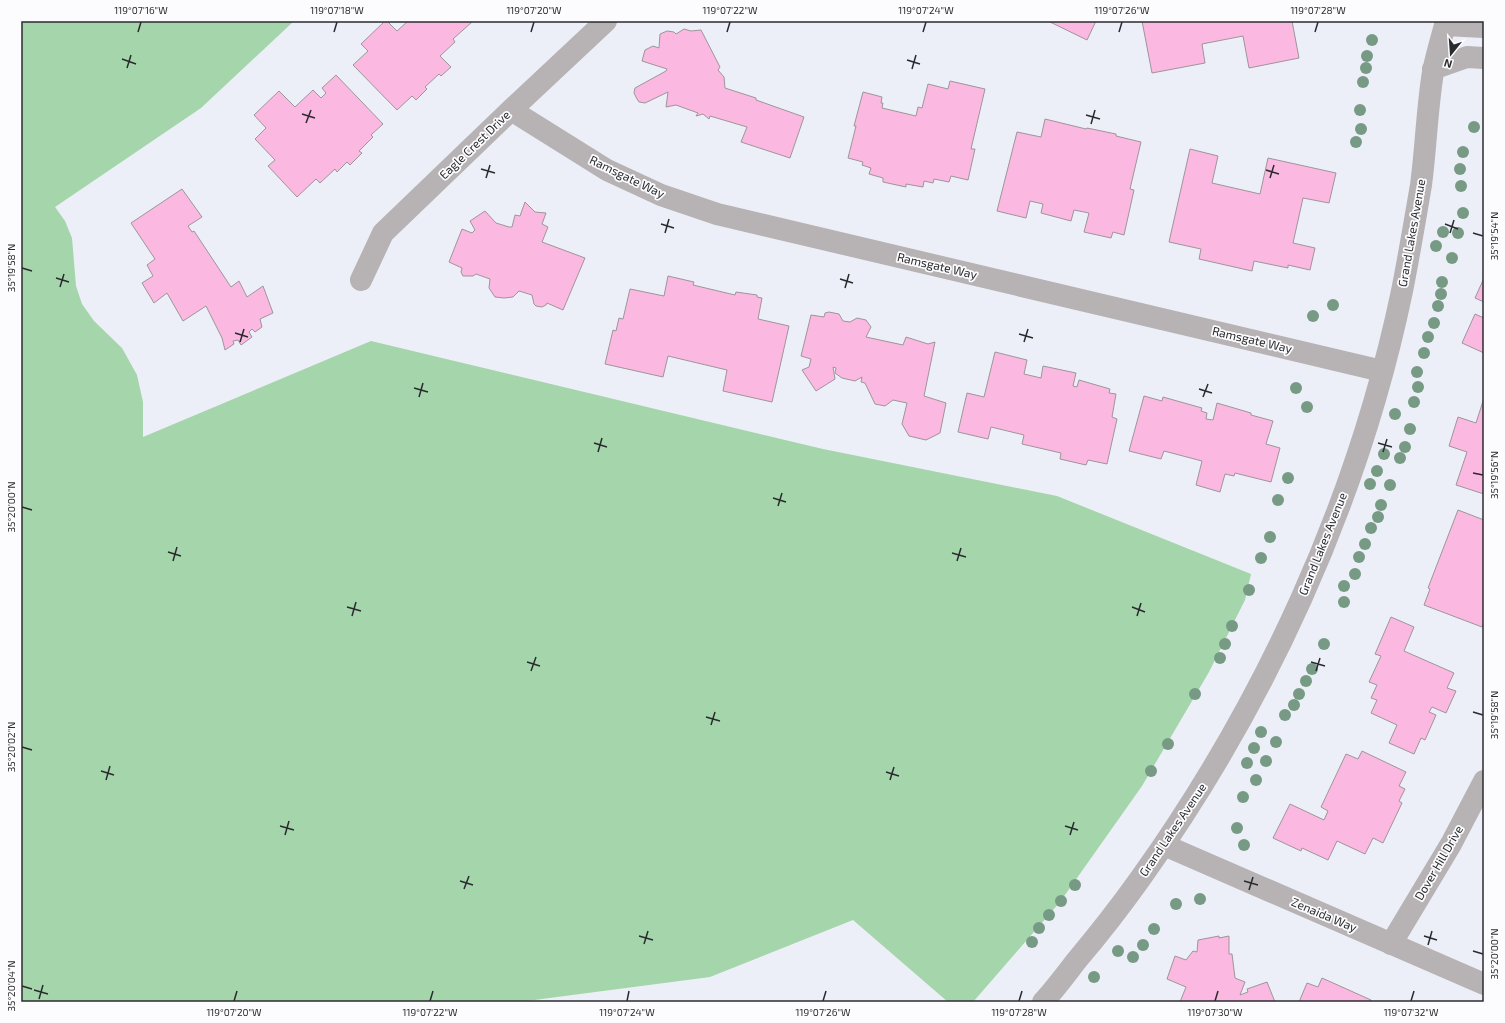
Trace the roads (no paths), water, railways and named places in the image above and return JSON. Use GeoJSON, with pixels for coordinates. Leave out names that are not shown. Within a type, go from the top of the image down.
{"type":"FeatureCollection","features":[{"type":"Feature","properties":{"kind":"street","name":"Eagle Crest Drive"},"geometry":{"type":"LineString","coordinates":[[361,280],[383,234],[511,110],[606,21]]}},
{"type":"Feature","properties":{"kind":"street"},"geometry":{"type":"LineString","coordinates":[[1445,23],[1484,27]]}},
{"type":"Feature","properties":{"kind":"street","name":"Grand Lakes Avenue"},"geometry":{"type":"LineString","coordinates":[[1043,1002],[1116,913],[1164,845],[1210,775],[1251,703],[1299,604],[1341,502],[1367,424],[1402,292],[1421,184],[1433,69],[1445,23]]}},
{"type":"Feature","properties":{"kind":"street"},"geometry":{"type":"LineString","coordinates":[[1433,69],[1467,57],[1484,58]]}},
{"type":"Feature","properties":{"kind":"street","name":"Ramsgate Way"},"geometry":{"type":"LineString","coordinates":[[511,110],[607,170],[661,195],[716,214],[1382,371]]}},
{"type":"Feature","properties":{"kind":"street","name":"Dover Hill Drive"},"geometry":{"type":"LineString","coordinates":[[1391,944],[1451,844],[1484,781]]}},
{"type":"Feature","properties":{"kind":"street","name":"Zenaida Way"},"geometry":{"type":"LineString","coordinates":[[1164,845],[1484,984]]}}]}
